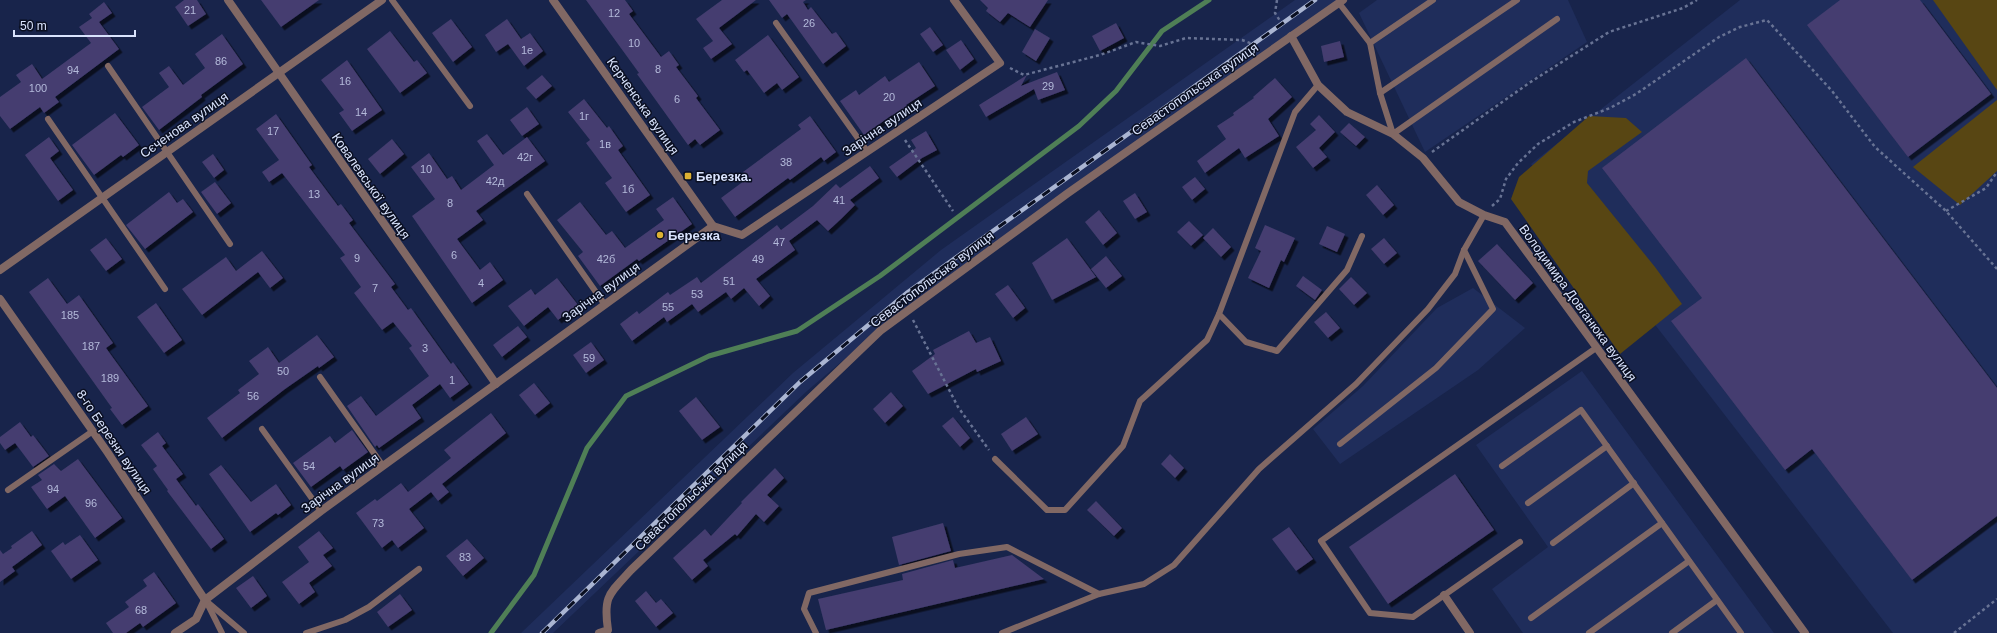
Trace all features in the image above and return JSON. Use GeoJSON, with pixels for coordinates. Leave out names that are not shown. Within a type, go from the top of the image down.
{"type":"FeatureCollection","features":[{"type":"Feature","properties":{"kind":"street","name":"Ковалевської вулиця"},"geometry":{"type":"LineString","coordinates":[[228,0],[278,74],[496,384]]}},
{"type":"Feature","properties":{"kind":"street","name":"Сєченова вулиця"},"geometry":{"type":"LineString","coordinates":[[0,270],[382,0]]}},
{"type":"Feature","properties":{"kind":"street","name":"Керченська вулиця"},"geometry":{"type":"LineString","coordinates":[[553,0],[713,226]]}},
{"type":"Feature","properties":{"kind":"street"},"geometry":{"type":"LineString","coordinates":[[954,0],[1000,63]]}},
{"type":"Feature","properties":{"kind":"street","name":"Севастопольська вулиця"},"geometry":{"type":"LineString","coordinates":[[599,633],[609,632],[605,610],[609,595],[631,570],[880,331],[1068,193],[1341,1]]}},
{"type":"Feature","properties":{"kind":"street","name":"Володимира Довганюка вулиця"},"geometry":{"type":"LineString","coordinates":[[1291,36],[1318,85],[1347,112],[1393,134],[1423,158],[1459,202],[1484,215],[1505,222],[1805,633]]}},
{"type":"Feature","properties":{"kind":"street","name":"Зарічна вулиця"},"geometry":{"type":"LineString","coordinates":[[175,633],[196,618],[205,600],[321,511],[713,226],[742,235],[1000,63]]}},
{"type":"Feature","properties":{"kind":"street","name":"8-го Березня вулиця"},"geometry":{"type":"LineString","coordinates":[[0,299],[93,431],[205,600]]}},
{"type":"Feature","properties":{"kind":"street"},"geometry":{"type":"LineString","coordinates":[[1444,595],[1470,633]]}},
{"type":"Feature","properties":{"kind":"lane"},"geometry":{"type":"LineString","coordinates":[[392,0],[470,106]]}},
{"type":"Feature","properties":{"kind":"lane"},"geometry":{"type":"LineString","coordinates":[[1370,43],[1433,0]]}},
{"type":"Feature","properties":{"kind":"lane"},"geometry":{"type":"LineString","coordinates":[[1380,93],[1517,0]]}},
{"type":"Feature","properties":{"kind":"lane"},"geometry":{"type":"LineString","coordinates":[[1341,1],[1370,43],[1380,93],[1393,134],[1557,19]]}},
{"type":"Feature","properties":{"kind":"lane"},"geometry":{"type":"LineString","coordinates":[[776,23],[867,151]]}},
{"type":"Feature","properties":{"kind":"lane"},"geometry":{"type":"LineString","coordinates":[[108,66],[230,244]]}},
{"type":"Feature","properties":{"kind":"lane"},"geometry":{"type":"LineString","coordinates":[[995,459],[1047,510],[1065,510],[1123,446],[1140,401],[1207,340],[1219,314],[1295,112],[1318,85]]}},
{"type":"Feature","properties":{"kind":"lane"},"geometry":{"type":"LineString","coordinates":[[48,120],[165,289]]}},
{"type":"Feature","properties":{"kind":"lane"},"geometry":{"type":"LineString","coordinates":[[527,194],[605,305]]}},
{"type":"Feature","properties":{"kind":"lane"},"geometry":{"type":"LineString","coordinates":[[1002,633],[1099,594],[1144,584],[1174,565],[1259,469],[1356,384],[1428,309],[1455,274],[1464,250],[1484,215]]}},
{"type":"Feature","properties":{"kind":"lane"},"geometry":{"type":"LineString","coordinates":[[1219,314],[1246,342],[1277,351],[1347,270],[1362,236]]}},
{"type":"Feature","properties":{"kind":"lane"},"geometry":{"type":"LineString","coordinates":[[1340,444],[1436,368],[1493,309],[1464,250]]}},
{"type":"Feature","properties":{"kind":"lane"},"geometry":{"type":"LineString","coordinates":[[1520,542],[1413,617],[1370,613],[1321,541],[1596,348]]}},
{"type":"Feature","properties":{"kind":"lane"},"geometry":{"type":"LineString","coordinates":[[320,377],[384,466]]}},
{"type":"Feature","properties":{"kind":"lane"},"geometry":{"type":"LineString","coordinates":[[1502,466],[1581,410],[1741,633]]}},
{"type":"Feature","properties":{"kind":"lane"},"geometry":{"type":"LineString","coordinates":[[262,429],[321,511]]}},
{"type":"Feature","properties":{"kind":"lane"},"geometry":{"type":"LineString","coordinates":[[8,490],[93,431]]}},
{"type":"Feature","properties":{"kind":"lane"},"geometry":{"type":"LineString","coordinates":[[1528,503],[1607,446]]}},
{"type":"Feature","properties":{"kind":"lane"},"geometry":{"type":"LineString","coordinates":[[1553,543],[1634,483]]}},
{"type":"Feature","properties":{"kind":"lane"},"geometry":{"type":"LineString","coordinates":[[1531,618],[1662,523]]}},
{"type":"Feature","properties":{"kind":"lane"},"geometry":{"type":"LineString","coordinates":[[816,633],[804,610],[809,592],[959,554],[1007,547],[1099,594]]}},
{"type":"Feature","properties":{"kind":"lane"},"geometry":{"type":"LineString","coordinates":[[1590,633],[1689,561]]}},
{"type":"Feature","properties":{"kind":"lane"},"geometry":{"type":"LineString","coordinates":[[306,633],[345,620],[369,607],[419,569]]}},
{"type":"Feature","properties":{"kind":"lane"},"geometry":{"type":"LineString","coordinates":[[205,600],[222,633]]}},
{"type":"Feature","properties":{"kind":"lane"},"geometry":{"type":"LineString","coordinates":[[205,600],[244,633]]}},
{"type":"Feature","properties":{"kind":"lane"},"geometry":{"type":"LineString","coordinates":[[1672,633],[1717,600]]}},
{"type":"Feature","properties":{"kind":"path"},"geometry":{"type":"LineString","coordinates":[[1277,0],[1275,13],[1291,36]]}},
{"type":"Feature","properties":{"kind":"path"},"geometry":{"type":"LineString","coordinates":[[1423,158],[1529,83],[1609,32],[1683,8],[1697,0]]}},
{"type":"Feature","properties":{"kind":"path"},"geometry":{"type":"LineString","coordinates":[[1484,215],[1500,199],[1506,179],[1518,163],[1538,144],[1574,122],[1610,108],[1636,94],[1719,37],[1740,27],[1767,20],[1832,91],[1875,147],[1946,211],[1997,269]]}},
{"type":"Feature","properties":{"kind":"path"},"geometry":{"type":"LineString","coordinates":[[1000,63],[1024,75],[1100,55],[1136,42],[1160,46],[1186,38],[1242,40],[1272,50]]}},
{"type":"Feature","properties":{"kind":"path"},"geometry":{"type":"LineString","coordinates":[[899,130],[953,211]]}},
{"type":"Feature","properties":{"kind":"path"},"geometry":{"type":"LineString","coordinates":[[1946,211],[1986,188],[1997,172]]}},
{"type":"Feature","properties":{"kind":"path"},"geometry":{"type":"LineString","coordinates":[[908,311],[958,407],[995,459]]}},
{"type":"Feature","properties":{"kind":"path"},"geometry":{"type":"LineString","coordinates":[[1954,633],[1997,599]]}},
{"type":"Feature","properties":{"kind":"shaded area"},"geometry":{"type":"Polygon","coordinates":[[[1295,0],[1341,0],[880,329],[807,391],[553,633],[521,633],[793,373],[941,250],[1295,0]]]}},
{"type":"Feature","properties":{"kind":"shaded area"},"geometry":{"type":"Polygon","coordinates":[[[1377,0],[1568,0],[1587,42],[1425,152],[1359,13],[1377,0]]]}},
{"type":"Feature","properties":{"kind":"shaded area"},"geometry":{"type":"Polygon","coordinates":[[[1740,0],[1997,0],[1997,633],[1893,633],[1531,164],[1740,0]]]}},
{"type":"Feature","properties":{"kind":"shaded area"},"geometry":{"type":"Polygon","coordinates":[[[1933,0],[1997,0],[1997,90],[1933,0]]]}},
{"type":"Feature","properties":{"kind":"shaded area"},"geometry":{"type":"Polygon","coordinates":[[[1997,100],[1997,171],[1960,205],[1913,167],[1997,100]]]}},
{"type":"Feature","properties":{"kind":"shaded area"},"geometry":{"type":"Polygon","coordinates":[[[1589,116],[1626,118],[1642,132],[1588,171],[1587,183],[1655,267],[1682,304],[1620,354],[1511,199],[1519,177],[1589,116]]]}},
{"type":"Feature","properties":{"kind":"shaded area"},"geometry":{"type":"Polygon","coordinates":[[[1473,288],[1525,328],[1478,370],[1340,464],[1313,429],[1363,386],[1437,308],[1473,288]]]}},
{"type":"Feature","properties":{"kind":"shaded area"},"geometry":{"type":"Polygon","coordinates":[[[1582,371],[1774,633],[1523,633],[1492,589],[1548,547],[1476,445],[1582,371]]]}},
{"type":"Feature","properties":{"kind":"building"},"geometry":{"type":"Polygon","coordinates":[[[184,0],[197,0],[206,14],[188,26],[175,7],[184,0]]]}},
{"type":"Feature","properties":{"kind":"building"},"geometry":{"type":"Polygon","coordinates":[[[261,0],[319,0],[281,27],[261,0]]]}},
{"type":"Feature","properties":{"kind":"building"},"geometry":{"type":"Polygon","coordinates":[[[586,0],[625,0],[633,11],[629,14],[661,57],[669,51],[679,65],[676,67],[698,96],[696,98],[720,130],[700,145],[695,139],[688,145],[637,74],[639,73],[586,0]]]}},
{"type":"Feature","properties":{"kind":"building"},"geometry":{"type":"Polygon","coordinates":[[[722,0],[756,0],[719,28],[732,44],[711,59],[703,48],[713,41],[696,19],[722,0]]]}},
{"type":"Feature","properties":{"kind":"building"},"geometry":{"type":"Polygon","coordinates":[[[769,0],[806,0],[803,2],[808,10],[811,7],[832,34],[836,32],[846,46],[823,64],[787,14],[782,18],[769,0]]]}},
{"type":"Feature","properties":{"kind":"building"},"geometry":{"type":"Polygon","coordinates":[[[980,0],[1048,0],[1030,27],[1008,13],[1000,22],[986,11],[988,8],[980,0]]]}},
{"type":"Feature","properties":{"kind":"building"},"geometry":{"type":"Polygon","coordinates":[[[1840,0],[1920,0],[1991,94],[1908,157],[1807,25],[1840,0]]]}},
{"type":"Feature","properties":{"kind":"building"},"geometry":{"type":"Polygon","coordinates":[[[104,2],[112,13],[99,22],[119,49],[55,97],[59,102],[44,113],[40,107],[10,129],[0,116],[0,97],[21,82],[16,75],[32,64],[42,79],[91,43],[79,27],[92,18],[89,14],[104,2]]]}},
{"type":"Feature","properties":{"kind":"building"},"geometry":{"type":"Polygon","coordinates":[[[451,19],[472,47],[453,62],[432,33],[451,19]]]}},
{"type":"Feature","properties":{"kind":"building"},"geometry":{"type":"Polygon","coordinates":[[[507,19],[521,39],[530,33],[543,51],[524,66],[508,44],[496,52],[485,35],[507,19]]]}},
{"type":"Feature","properties":{"kind":"building"},"geometry":{"type":"Polygon","coordinates":[[[1116,23],[1124,38],[1100,51],[1092,36],[1116,23]]]}},
{"type":"Feature","properties":{"kind":"building"},"geometry":{"type":"Polygon","coordinates":[[[930,27],[943,45],[933,52],[920,34],[930,27]]]}},
{"type":"Feature","properties":{"kind":"building"},"geometry":{"type":"Polygon","coordinates":[[[1035,29],[1050,38],[1036,61],[1022,52],[1035,29]]]}},
{"type":"Feature","properties":{"kind":"building"},"geometry":{"type":"Polygon","coordinates":[[[390,31],[414,62],[417,60],[427,73],[400,93],[367,49],[390,31]]]}},
{"type":"Feature","properties":{"kind":"building"},"geometry":{"type":"Polygon","coordinates":[[[222,34],[243,64],[201,95],[202,97],[159,130],[142,107],[169,87],[159,73],[169,66],[183,85],[205,68],[195,54],[222,34]]]}},
{"type":"Feature","properties":{"kind":"building"},"geometry":{"type":"Polygon","coordinates":[[[768,35],[799,77],[782,90],[777,83],[764,93],[747,70],[744,72],[735,60],[768,35]]]}},
{"type":"Feature","properties":{"kind":"building"},"geometry":{"type":"Polygon","coordinates":[[[961,40],[974,59],[960,70],[946,50],[961,40]]]}},
{"type":"Feature","properties":{"kind":"building"},"geometry":{"type":"Polygon","coordinates":[[[1340,41],[1344,57],[1324,62],[1321,46],[1340,41]]]}},
{"type":"Feature","properties":{"kind":"building"},"geometry":{"type":"Polygon","coordinates":[[[1746,58],[1997,388],[1997,516],[1912,580],[1812,449],[1785,470],[1671,321],[1702,298],[1602,168],[1746,58]]]}},
{"type":"Feature","properties":{"kind":"building"},"geometry":{"type":"Polygon","coordinates":[[[347,60],[382,110],[352,131],[339,113],[344,110],[321,80],[347,60]]]}},
{"type":"Feature","properties":{"kind":"building"},"geometry":{"type":"Polygon","coordinates":[[[919,62],[935,86],[906,105],[908,107],[894,117],[892,115],[864,135],[840,101],[856,90],[859,95],[885,76],[889,82],[919,62]]]}},
{"type":"Feature","properties":{"kind":"building"},"geometry":{"type":"Polygon","coordinates":[[[1057,72],[1065,90],[1038,100],[1034,89],[986,117],[979,105],[1027,75],[1021,86],[1057,72]]]}},
{"type":"Feature","properties":{"kind":"building"},"geometry":{"type":"Polygon","coordinates":[[[542,75],[552,86],[536,99],[526,88],[542,75]]]}},
{"type":"Feature","properties":{"kind":"building"},"geometry":{"type":"Polygon","coordinates":[[[1275,78],[1292,97],[1268,119],[1279,136],[1245,158],[1239,148],[1205,173],[1197,161],[1226,139],[1217,126],[1234,115],[1233,113],[1254,98],[1253,97],[1275,78]]]}},
{"type":"Feature","properties":{"kind":"building"},"geometry":{"type":"Polygon","coordinates":[[[584,99],[607,128],[609,126],[623,146],[618,150],[650,195],[626,212],[605,183],[612,178],[586,143],[590,140],[568,112],[584,99]]]}},
{"type":"Feature","properties":{"kind":"building"},"geometry":{"type":"Polygon","coordinates":[[[527,107],[539,124],[522,136],[510,120],[527,107]]]}},
{"type":"Feature","properties":{"kind":"building"},"geometry":{"type":"Polygon","coordinates":[[[115,113],[139,145],[123,157],[121,155],[94,175],[72,145],[115,113]]]}},
{"type":"Feature","properties":{"kind":"building"},"geometry":{"type":"Polygon","coordinates":[[[276,114],[312,165],[309,167],[338,206],[341,204],[353,220],[349,223],[395,284],[391,287],[408,310],[411,308],[451,364],[453,362],[469,384],[450,398],[440,384],[412,405],[421,418],[379,448],[377,445],[375,447],[347,406],[361,396],[376,416],[429,376],[409,348],[412,346],[393,322],[382,330],[354,293],[361,287],[340,258],[345,255],[282,173],[269,182],[262,172],[279,160],[256,129],[276,114]]]}},
{"type":"Feature","properties":{"kind":"building"},"geometry":{"type":"Polygon","coordinates":[[[1319,115],[1335,132],[1319,148],[1327,157],[1313,168],[1296,147],[1316,130],[1310,124],[1319,115]]]}},
{"type":"Feature","properties":{"kind":"building"},"geometry":{"type":"Polygon","coordinates":[[[810,116],[836,152],[824,161],[821,157],[790,180],[788,178],[735,217],[721,198],[748,178],[743,172],[801,129],[798,125],[810,116]]]}},
{"type":"Feature","properties":{"kind":"building"},"geometry":{"type":"Polygon","coordinates":[[[1349,123],[1365,137],[1356,146],[1340,132],[1349,123]]]}},
{"type":"Feature","properties":{"kind":"building"},"geometry":{"type":"Polygon","coordinates":[[[926,131],[937,150],[922,158],[897,177],[889,167],[916,148],[911,140],[926,131]]]}},
{"type":"Feature","properties":{"kind":"building"},"geometry":{"type":"Polygon","coordinates":[[[487,134],[503,155],[527,137],[545,161],[476,211],[483,220],[457,239],[480,270],[490,262],[503,280],[472,303],[412,216],[435,199],[411,167],[429,153],[447,179],[452,176],[461,190],[494,165],[477,141],[487,134]]]}},
{"type":"Feature","properties":{"kind":"building"},"geometry":{"type":"Polygon","coordinates":[[[49,137],[59,151],[50,158],[73,190],[58,201],[25,155],[49,137]]]}},
{"type":"Feature","properties":{"kind":"building"},"geometry":{"type":"Polygon","coordinates":[[[392,139],[404,154],[380,174],[368,159],[392,139]]]}},
{"type":"Feature","properties":{"kind":"building"},"geometry":{"type":"Polygon","coordinates":[[[213,154],[224,170],[214,178],[202,162],[213,154]]]}},
{"type":"Feature","properties":{"kind":"building"},"geometry":{"type":"Polygon","coordinates":[[[870,166],[879,178],[850,200],[855,205],[841,219],[828,231],[817,220],[789,241],[795,250],[756,279],[770,296],[759,306],[744,288],[731,299],[726,292],[698,312],[692,304],[667,322],[664,317],[632,341],[620,324],[637,311],[639,314],[668,292],[670,295],[697,277],[701,283],[777,225],[781,230],[813,206],[836,184],[840,188],[870,166]]]}},
{"type":"Feature","properties":{"kind":"building"},"geometry":{"type":"Polygon","coordinates":[[[1195,177],[1205,189],[1192,200],[1182,187],[1195,177]]]}},
{"type":"Feature","properties":{"kind":"building"},"geometry":{"type":"Polygon","coordinates":[[[215,182],[231,203],[217,214],[201,192],[215,182]]]}},
{"type":"Feature","properties":{"kind":"building"},"geometry":{"type":"Polygon","coordinates":[[[1377,185],[1394,205],[1383,215],[1366,195],[1377,185]]]}},
{"type":"Feature","properties":{"kind":"building"},"geometry":{"type":"Polygon","coordinates":[[[169,192],[177,203],[183,199],[193,212],[145,249],[126,225],[169,192]]]}},
{"type":"Feature","properties":{"kind":"building"},"geometry":{"type":"Polygon","coordinates":[[[1135,193],[1147,212],[1135,219],[1123,201],[1135,193]]]}},
{"type":"Feature","properties":{"kind":"building"},"geometry":{"type":"Polygon","coordinates":[[[673,197],[692,224],[639,261],[637,259],[600,286],[578,256],[583,252],[557,220],[580,202],[606,235],[612,231],[625,248],[664,220],[656,209],[673,197]]]}},
{"type":"Feature","properties":{"kind":"building"},"geometry":{"type":"Polygon","coordinates":[[[1099,210],[1117,233],[1103,245],[1085,222],[1099,210]]]}},
{"type":"Feature","properties":{"kind":"building"},"geometry":{"type":"Polygon","coordinates":[[[1189,221],[1203,235],[1191,246],[1177,232],[1189,221]]]}},
{"type":"Feature","properties":{"kind":"building"},"geometry":{"type":"Polygon","coordinates":[[[1265,225],[1295,238],[1284,262],[1281,260],[1269,288],[1248,278],[1261,251],[1255,248],[1265,225]]]}},
{"type":"Feature","properties":{"kind":"building"},"geometry":{"type":"Polygon","coordinates":[[[1327,226],[1345,234],[1337,252],[1319,244],[1327,226]]]}},
{"type":"Feature","properties":{"kind":"building"},"geometry":{"type":"Polygon","coordinates":[[[1213,228],[1231,247],[1221,257],[1203,238],[1213,228]]]}},
{"type":"Feature","properties":{"kind":"building"},"geometry":{"type":"Polygon","coordinates":[[[106,238],[122,259],[106,271],[90,250],[106,238]]]}},
{"type":"Feature","properties":{"kind":"building"},"geometry":{"type":"Polygon","coordinates":[[[1067,238],[1096,277],[1052,300],[1032,263],[1067,238]]]}},
{"type":"Feature","properties":{"kind":"building"},"geometry":{"type":"Polygon","coordinates":[[[1384,238],[1397,253],[1384,264],[1371,249],[1384,238]]]}},
{"type":"Feature","properties":{"kind":"building"},"geometry":{"type":"Polygon","coordinates":[[[1497,244],[1533,283],[1515,300],[1478,261],[1497,244]]]}},
{"type":"Feature","properties":{"kind":"building"},"geometry":{"type":"Polygon","coordinates":[[[262,251],[283,278],[270,288],[258,272],[202,315],[182,289],[226,257],[236,271],[262,251]]]}},
{"type":"Feature","properties":{"kind":"building"},"geometry":{"type":"Polygon","coordinates":[[[1106,256],[1122,276],[1106,288],[1091,269],[1106,256]]]}},
{"type":"Feature","properties":{"kind":"building"},"geometry":{"type":"Polygon","coordinates":[[[1303,276],[1322,290],[1315,300],[1296,286],[1303,276]]]}},
{"type":"Feature","properties":{"kind":"building"},"geometry":{"type":"Polygon","coordinates":[[[1351,277],[1367,293],[1354,305],[1339,289],[1351,277]]]}},
{"type":"Feature","properties":{"kind":"building"},"geometry":{"type":"Polygon","coordinates":[[[48,278],[67,304],[79,295],[113,343],[106,348],[148,406],[122,425],[110,409],[112,408],[29,292],[48,278]]]}},
{"type":"Feature","properties":{"kind":"building"},"geometry":{"type":"Polygon","coordinates":[[[557,278],[578,305],[558,320],[548,307],[524,326],[508,306],[531,289],[535,295],[557,278]]]}},
{"type":"Feature","properties":{"kind":"building"},"geometry":{"type":"Polygon","coordinates":[[[1008,285],[1025,308],[1013,318],[995,294],[1008,285]]]}},
{"type":"Feature","properties":{"kind":"building"},"geometry":{"type":"Polygon","coordinates":[[[156,303],[182,340],[164,353],[137,317],[156,303]]]}},
{"type":"Feature","properties":{"kind":"building"},"geometry":{"type":"Polygon","coordinates":[[[1326,312],[1340,328],[1328,338],[1314,322],[1326,312]]]}},
{"type":"Feature","properties":{"kind":"building"},"geometry":{"type":"Polygon","coordinates":[[[518,326],[527,337],[502,357],[493,345],[518,326]]]}},
{"type":"Feature","properties":{"kind":"building"},"geometry":{"type":"Polygon","coordinates":[[[969,331],[976,343],[990,337],[1001,361],[977,372],[976,369],[928,394],[912,371],[935,354],[933,350],[969,331]]]}},
{"type":"Feature","properties":{"kind":"building"},"geometry":{"type":"Polygon","coordinates":[[[317,335],[334,357],[319,368],[318,366],[285,389],[222,438],[207,418],[240,393],[238,390],[259,374],[249,361],[268,347],[279,363],[317,335]]]}},
{"type":"Feature","properties":{"kind":"building"},"geometry":{"type":"Polygon","coordinates":[[[591,342],[604,360],[586,373],[573,355],[591,342]]]}},
{"type":"Feature","properties":{"kind":"building"},"geometry":{"type":"Polygon","coordinates":[[[534,383],[550,403],[535,415],[519,395],[534,383]]]}},
{"type":"Feature","properties":{"kind":"building"},"geometry":{"type":"Polygon","coordinates":[[[891,392],[903,406],[885,423],[873,409],[891,392]]]}},
{"type":"Feature","properties":{"kind":"building"},"geometry":{"type":"Polygon","coordinates":[[[696,397],[720,427],[702,440],[679,411],[696,397]]]}},
{"type":"Feature","properties":{"kind":"building"},"geometry":{"type":"Polygon","coordinates":[[[491,413],[506,433],[442,484],[449,492],[438,501],[431,492],[409,509],[424,528],[398,548],[392,540],[382,548],[356,513],[375,499],[377,501],[401,483],[408,492],[451,458],[444,450],[491,413]]]}},
{"type":"Feature","properties":{"kind":"building"},"geometry":{"type":"Polygon","coordinates":[[[953,417],[970,438],[960,447],[942,426],[953,417]]]}},
{"type":"Feature","properties":{"kind":"building"},"geometry":{"type":"Polygon","coordinates":[[[1026,417],[1038,434],[1012,451],[1001,434],[1026,417]]]}},
{"type":"Feature","properties":{"kind":"building"},"geometry":{"type":"Polygon","coordinates":[[[20,422],[31,437],[33,435],[49,456],[33,467],[15,443],[5,450],[0,443],[0,437],[20,422]]]}},
{"type":"Feature","properties":{"kind":"building"},"geometry":{"type":"Polygon","coordinates":[[[352,430],[368,452],[343,470],[340,466],[311,487],[293,463],[330,436],[335,443],[352,430]]]}},
{"type":"Feature","properties":{"kind":"building"},"geometry":{"type":"Polygon","coordinates":[[[158,432],[166,443],[162,446],[183,474],[176,479],[196,506],[198,504],[224,539],[211,549],[167,491],[168,490],[153,469],[157,466],[141,445],[158,432]]]}},
{"type":"Feature","properties":{"kind":"building"},"geometry":{"type":"Polygon","coordinates":[[[1170,454],[1184,468],[1175,478],[1161,464],[1170,454]]]}},
{"type":"Feature","properties":{"kind":"building"},"geometry":{"type":"Polygon","coordinates":[[[78,459],[122,518],[95,538],[65,496],[47,509],[31,487],[42,480],[38,475],[54,464],[61,471],[78,459]]]}},
{"type":"Feature","properties":{"kind":"building"},"geometry":{"type":"Polygon","coordinates":[[[221,465],[251,502],[276,484],[291,505],[278,515],[276,513],[250,532],[209,474],[221,465]]]}},
{"type":"Feature","properties":{"kind":"building"},"geometry":{"type":"Polygon","coordinates":[[[775,468],[784,478],[767,495],[779,506],[764,522],[756,514],[737,536],[735,534],[703,560],[708,566],[692,580],[673,558],[705,529],[711,536],[742,503],[741,502],[775,468]]]}},
{"type":"Feature","properties":{"kind":"building"},"geometry":{"type":"Polygon","coordinates":[[[1455,474],[1494,530],[1388,604],[1349,547],[1455,474]]]}},
{"type":"Feature","properties":{"kind":"building"},"geometry":{"type":"Polygon","coordinates":[[[1096,501],[1122,528],[1114,536],[1087,510],[1096,501]]]}},
{"type":"Feature","properties":{"kind":"building"},"geometry":{"type":"Polygon","coordinates":[[[943,523],[951,551],[899,565],[892,537],[943,523]]]}},
{"type":"Feature","properties":{"kind":"building"},"geometry":{"type":"Polygon","coordinates":[[[1289,527],[1313,559],[1296,571],[1272,539],[1289,527]]]}},
{"type":"Feature","properties":{"kind":"building"},"geometry":{"type":"Polygon","coordinates":[[[32,531],[42,545],[12,567],[15,571],[0,582],[0,550],[3,554],[12,548],[11,546],[32,531]]]}},
{"type":"Feature","properties":{"kind":"building"},"geometry":{"type":"Polygon","coordinates":[[[319,531],[333,548],[323,555],[332,566],[309,583],[315,592],[299,604],[282,582],[309,562],[298,547],[319,531]]]}},
{"type":"Feature","properties":{"kind":"building"},"geometry":{"type":"Polygon","coordinates":[[[80,535],[98,560],[71,579],[51,551],[63,542],[65,545],[80,535]]]}},
{"type":"Feature","properties":{"kind":"building"},"geometry":{"type":"Polygon","coordinates":[[[467,539],[484,558],[463,576],[446,556],[467,539]]]}},
{"type":"Feature","properties":{"kind":"building"},"geometry":{"type":"Polygon","coordinates":[[[1012,555],[1044,579],[826,630],[818,599],[903,580],[902,574],[953,560],[955,568],[1012,555]]]}},
{"type":"Feature","properties":{"kind":"building"},"geometry":{"type":"Polygon","coordinates":[[[154,572],[176,603],[143,627],[140,623],[126,633],[113,633],[106,623],[129,607],[125,602],[147,586],[143,580],[154,572]]]}},
{"type":"Feature","properties":{"kind":"building"},"geometry":{"type":"Polygon","coordinates":[[[253,576],[267,596],[251,608],[236,588],[253,576]]]}},
{"type":"Feature","properties":{"kind":"building"},"geometry":{"type":"Polygon","coordinates":[[[646,591],[656,603],[661,599],[673,613],[656,627],[635,601],[646,591]]]}},
{"type":"Feature","properties":{"kind":"building"},"geometry":{"type":"Polygon","coordinates":[[[400,594],[412,610],[388,627],[377,612],[400,594]]]}},
{"type":"Feature","properties":{"kind":"waterway"},"geometry":{"type":"LineString","coordinates":[[491,633],[534,575],[587,448],[626,396],[709,356],[797,331],[880,276],[1079,126],[1116,91],[1162,31],[1209,0]]}},
{"type":"Feature","properties":{"kind":"railway"},"geometry":{"type":"LineString","coordinates":[[542,633],[800,382],[908,292],[1315,0]]}},
{"type":"Feature","properties":{"kind":"place","name":"Березка."},"geometry":{"type":"Point","coordinates":[688,176]}},
{"type":"Feature","properties":{"kind":"place","name":"Березка"},"geometry":{"type":"Point","coordinates":[660,235]}}]}
